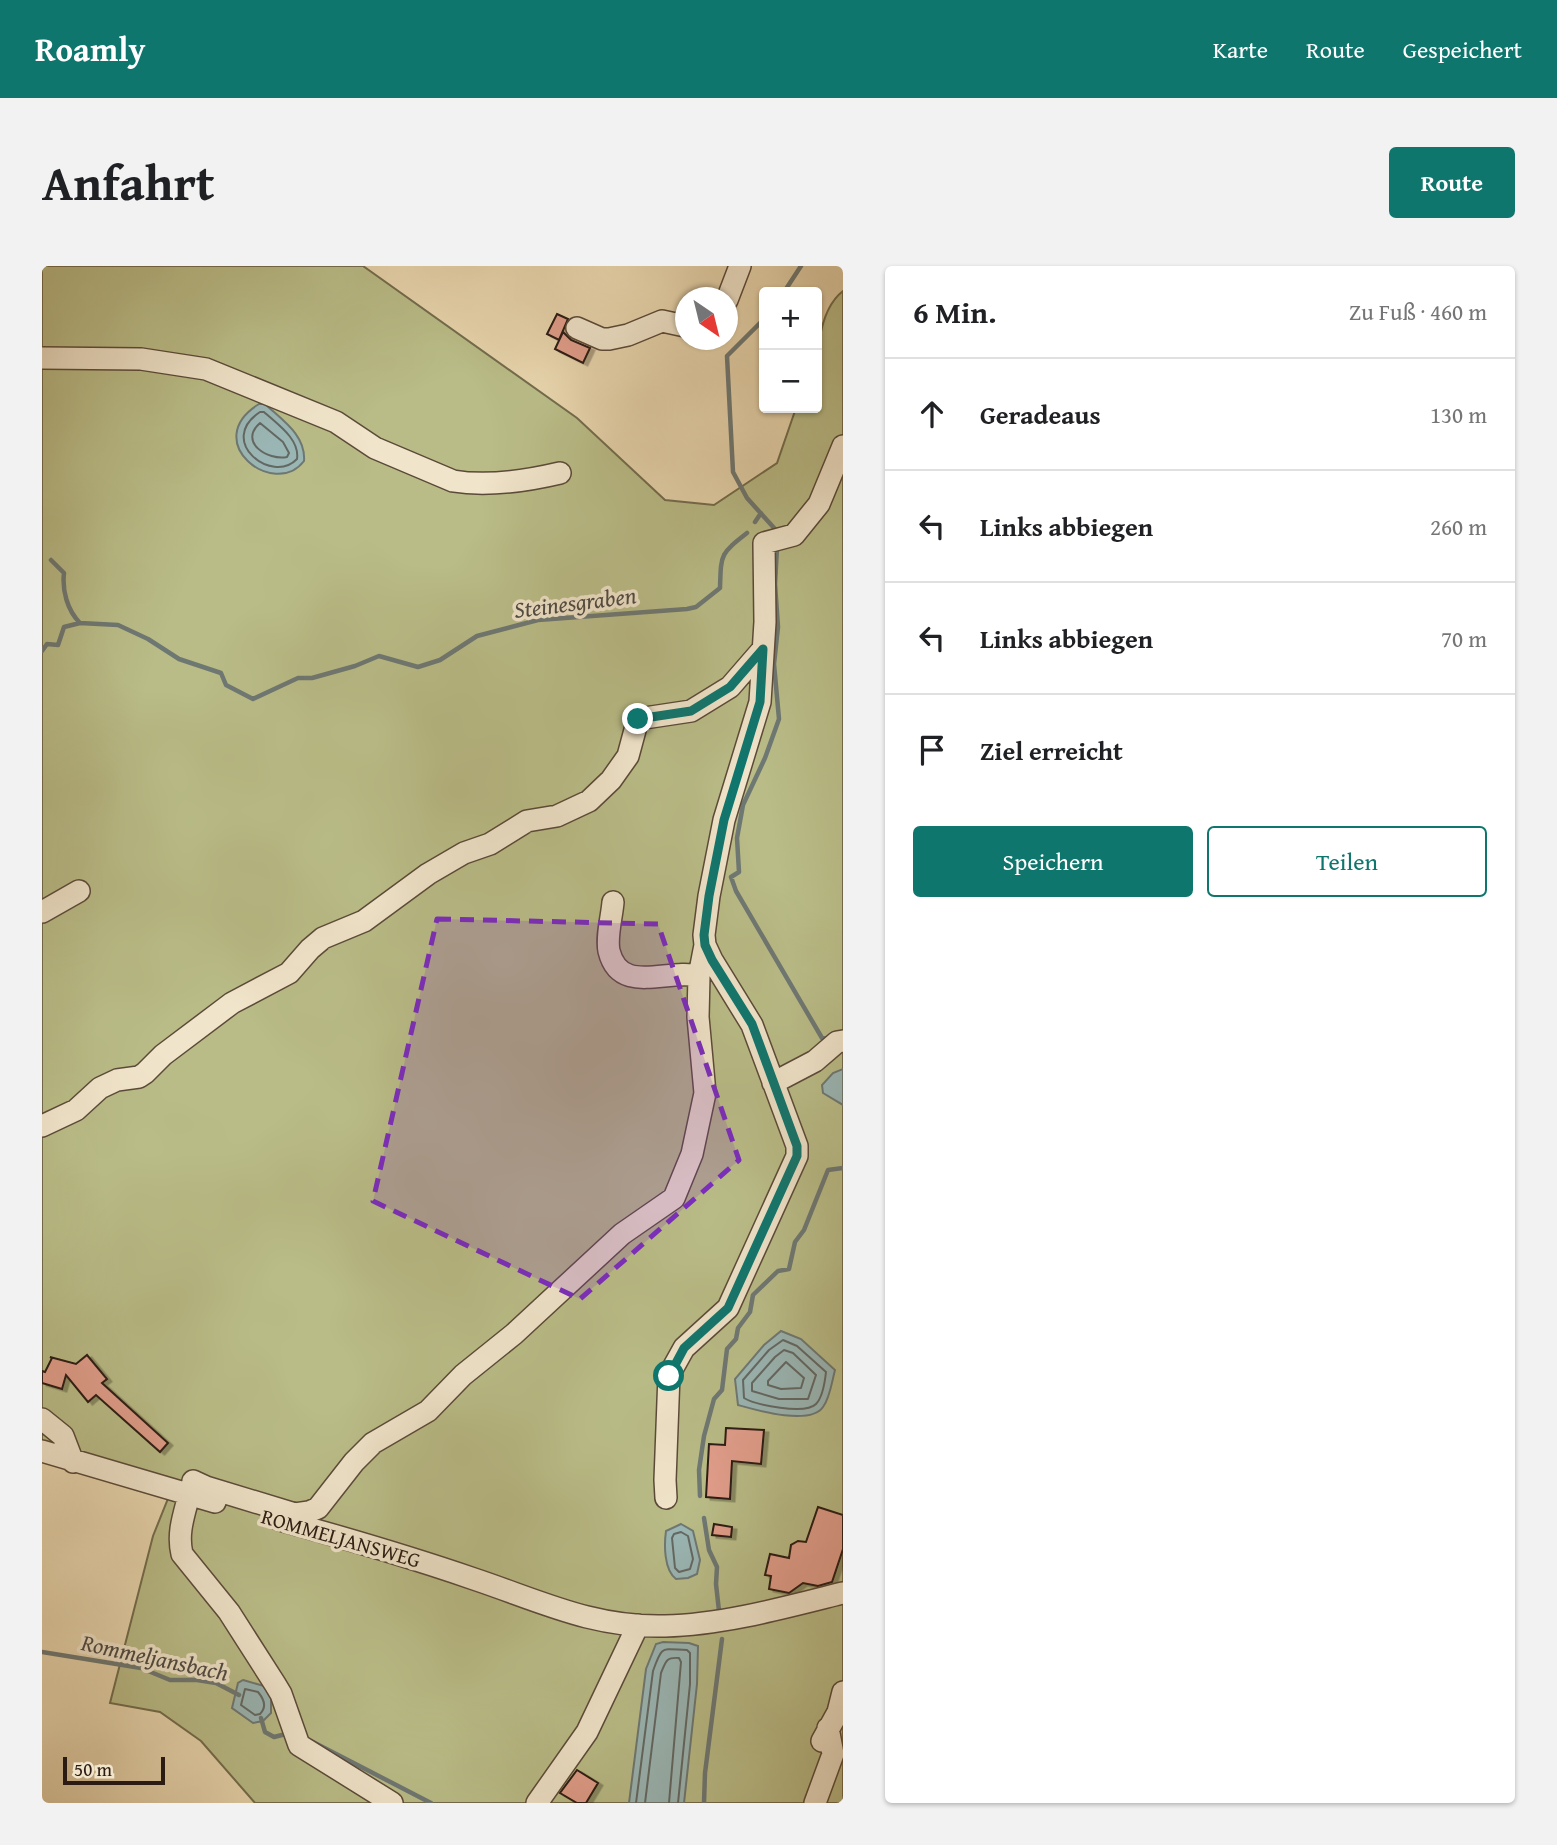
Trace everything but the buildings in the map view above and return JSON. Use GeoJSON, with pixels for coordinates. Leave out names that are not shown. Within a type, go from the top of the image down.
{"type":"FeatureCollection","features":[{"type":"Feature","properties":{"kind":"street"},"geometry":{"type":"LineString","coordinates":[[732,287],[740,266]]}},
{"type":"Feature","properties":{"kind":"street"},"geometry":{"type":"LineString","coordinates":[[577,328],[602,339],[609,339],[628,335],[662,321],[675,324]]}},
{"type":"Feature","properties":{"kind":"street"},"geometry":{"type":"LineString","coordinates":[[42,358],[141,359],[206,369],[336,422],[375,448],[453,481],[527,481],[560,473]]}},
{"type":"Feature","properties":{"kind":"street"},"geometry":{"type":"LineString","coordinates":[[392,1803],[306,1751],[295,1736],[275,1684],[229,1612],[182,1554],[180,1528],[191,1488],[206,1487],[295,1514],[318,1508],[354,1462],[373,1443],[428,1411],[463,1376],[514,1334],[622,1234],[670,1202],[678,1191],[692,1154],[705,1094],[698,1017],[699,976],[705,945],[709,896],[724,820],[760,702],[764,543],[794,535],[818,505],[843,446]]}},
{"type":"Feature","properties":{"kind":"street"},"geometry":{"type":"LineString","coordinates":[[42,1126],[76,1110],[100,1088],[117,1080],[139,1077],[163,1055],[232,1003],[289,973],[323,938],[364,920],[428,874],[464,853],[490,844],[527,821],[557,816],[589,801],[611,780],[628,756],[638,719],[691,711],[730,687],[763,649]]}},
{"type":"Feature","properties":{"kind":"street"},"geometry":{"type":"LineString","coordinates":[[42,912],[79,891]]}},
{"type":"Feature","properties":{"kind":"street"},"geometry":{"type":"LineString","coordinates":[[613,902],[609,950],[620,971],[627,976],[638,978],[673,974],[699,976]]}},
{"type":"Feature","properties":{"kind":"street"},"geometry":{"type":"LineString","coordinates":[[666,1498],[669,1376],[684,1348],[728,1308],[797,1156],[797,1146],[752,1024],[705,945]]}},
{"type":"Feature","properties":{"kind":"street"},"geometry":{"type":"LineString","coordinates":[[773,1083],[835,1046]]}},
{"type":"Feature","properties":{"kind":"street"},"geometry":{"type":"LineString","coordinates":[[42,1419],[64,1436],[73,1462]]}},
{"type":"Feature","properties":{"kind":"street","name":"ROMMELJANSWEG"},"geometry":{"type":"LineString","coordinates":[[42,1451],[73,1462],[191,1488],[389,1550],[502,1588],[556,1610],[603,1622],[664,1626],[708,1622],[843,1593]]}},
{"type":"Feature","properties":{"kind":"street"},"geometry":{"type":"LineString","coordinates":[[537,1803],[587,1732],[638,1625]]}},
{"type":"Feature","properties":{"kind":"street"},"geometry":{"type":"LineString","coordinates":[[815,1803],[833,1754],[825,1735],[840,1706],[843,1692]]}},
{"type":"Feature","properties":{"kind":"highlighted area"},"geometry":{"type":"Polygon","coordinates":[[[437,919],[658,924],[739,1160],[580,1299],[373,1201],[437,919]]]}},
{"type":"Feature","properties":{"kind":"green space"},"geometry":{"type":"Polygon","coordinates":[[[42,266],[363,266],[577,418],[665,500],[714,505],[777,463],[794,413],[822,413],[822,329],[833,301],[843,291],[843,1803],[255,1803],[201,1741],[160,1712],[110,1703],[153,1536],[173,1486],[42,1444],[42,266]]]}},
{"type":"Feature","properties":{"kind":"water"},"geometry":{"type":"Polygon","coordinates":[[[259,404],[265,404],[285,422],[301,443],[304,461],[291,471],[276,474],[261,470],[248,461],[239,449],[236,434],[242,419],[259,404]]]}},
{"type":"Feature","properties":{"kind":"water"},"geometry":{"type":"Polygon","coordinates":[[[843,1069],[843,1105],[823,1093],[822,1085],[833,1073],[843,1069]]]}},
{"type":"Feature","properties":{"kind":"water"},"geometry":{"type":"Polygon","coordinates":[[[781,1331],[801,1339],[835,1370],[827,1399],[816,1413],[782,1415],[738,1405],[735,1379],[764,1345],[781,1331]]]}},
{"type":"Feature","properties":{"kind":"water"},"geometry":{"type":"Polygon","coordinates":[[[681,1524],[693,1531],[700,1560],[697,1574],[676,1579],[667,1564],[665,1537],[666,1531],[681,1524]]]}},
{"type":"Feature","properties":{"kind":"water"},"geometry":{"type":"Polygon","coordinates":[[[663,1642],[698,1646],[697,1684],[684,1803],[629,1803],[646,1669],[656,1644],[663,1642]]]}},
{"type":"Feature","properties":{"kind":"water"},"geometry":{"type":"Polygon","coordinates":[[[243,1680],[264,1686],[271,1698],[271,1713],[263,1721],[253,1723],[232,1708],[238,1683],[243,1680]]]}},
{"type":"Feature","properties":{"kind":"waterway"},"geometry":{"type":"LineString","coordinates":[[787,287],[801,266]]}},
{"type":"Feature","properties":{"kind":"waterway"},"geometry":{"type":"LineString","coordinates":[[759,324],[727,356],[733,472],[747,498],[775,529]]}},
{"type":"Feature","properties":{"kind":"waterway","name":"Steinesgraben"},"geometry":{"type":"LineString","coordinates":[[755,522],[761,513]]}},
{"type":"Feature","properties":{"kind":"waterway","name":"Steinesgraben"},"geometry":{"type":"LineString","coordinates":[[42,651],[47,644],[58,645],[64,627],[80,623],[118,625],[148,639],[179,659],[221,673],[226,685],[253,699],[298,678],[312,678],[379,656],[418,667],[440,660],[477,636],[538,620],[696,607],[720,588],[724,556],[747,533]]}},
{"type":"Feature","properties":{"kind":"waterway"},"geometry":{"type":"LineString","coordinates":[[777,548],[775,584],[778,627],[774,664],[779,719],[765,758],[743,805],[737,838],[739,872],[731,877],[736,891],[822,1038],[828,1039]]}},
{"type":"Feature","properties":{"kind":"waterway"},"geometry":{"type":"LineString","coordinates":[[51,560],[64,573],[66,600],[80,623]]}},
{"type":"Feature","properties":{"kind":"waterway"},"geometry":{"type":"LineString","coordinates":[[700,1496],[699,1470],[704,1436],[714,1399],[722,1390],[727,1349],[736,1339],[738,1328],[750,1312],[753,1295],[778,1271],[789,1269],[795,1242],[804,1230],[828,1170],[843,1168]]}},
{"type":"Feature","properties":{"kind":"waterway"},"geometry":{"type":"LineString","coordinates":[[704,1518],[709,1550],[717,1567],[719,1611]]}},
{"type":"Feature","properties":{"kind":"waterway"},"geometry":{"type":"LineString","coordinates":[[704,1803],[705,1773],[722,1639]]}},
{"type":"Feature","properties":{"kind":"waterway","name":"Rommeljansbach"},"geometry":{"type":"LineString","coordinates":[[42,1652],[141,1668],[170,1680],[216,1683],[239,1695]]}},
{"type":"Feature","properties":{"kind":"waterway","name":"Rommeljansbach"},"geometry":{"type":"LineString","coordinates":[[261,1718],[265,1732],[274,1737],[290,1733]]}},
{"type":"Feature","properties":{"kind":"waterway","name":"Rommeljansbach"},"geometry":{"type":"LineString","coordinates":[[311,1741],[431,1803]]}},
{"type":"Feature","properties":{"kind":"route"},"geometry":{"type":"LineString","coordinates":[[638,719],[691,711],[730,687],[763,649],[760,702],[724,820],[704,935],[712,960],[752,1024],[797,1146],[796,1164],[728,1308],[684,1348],[669,1376]]}}]}
